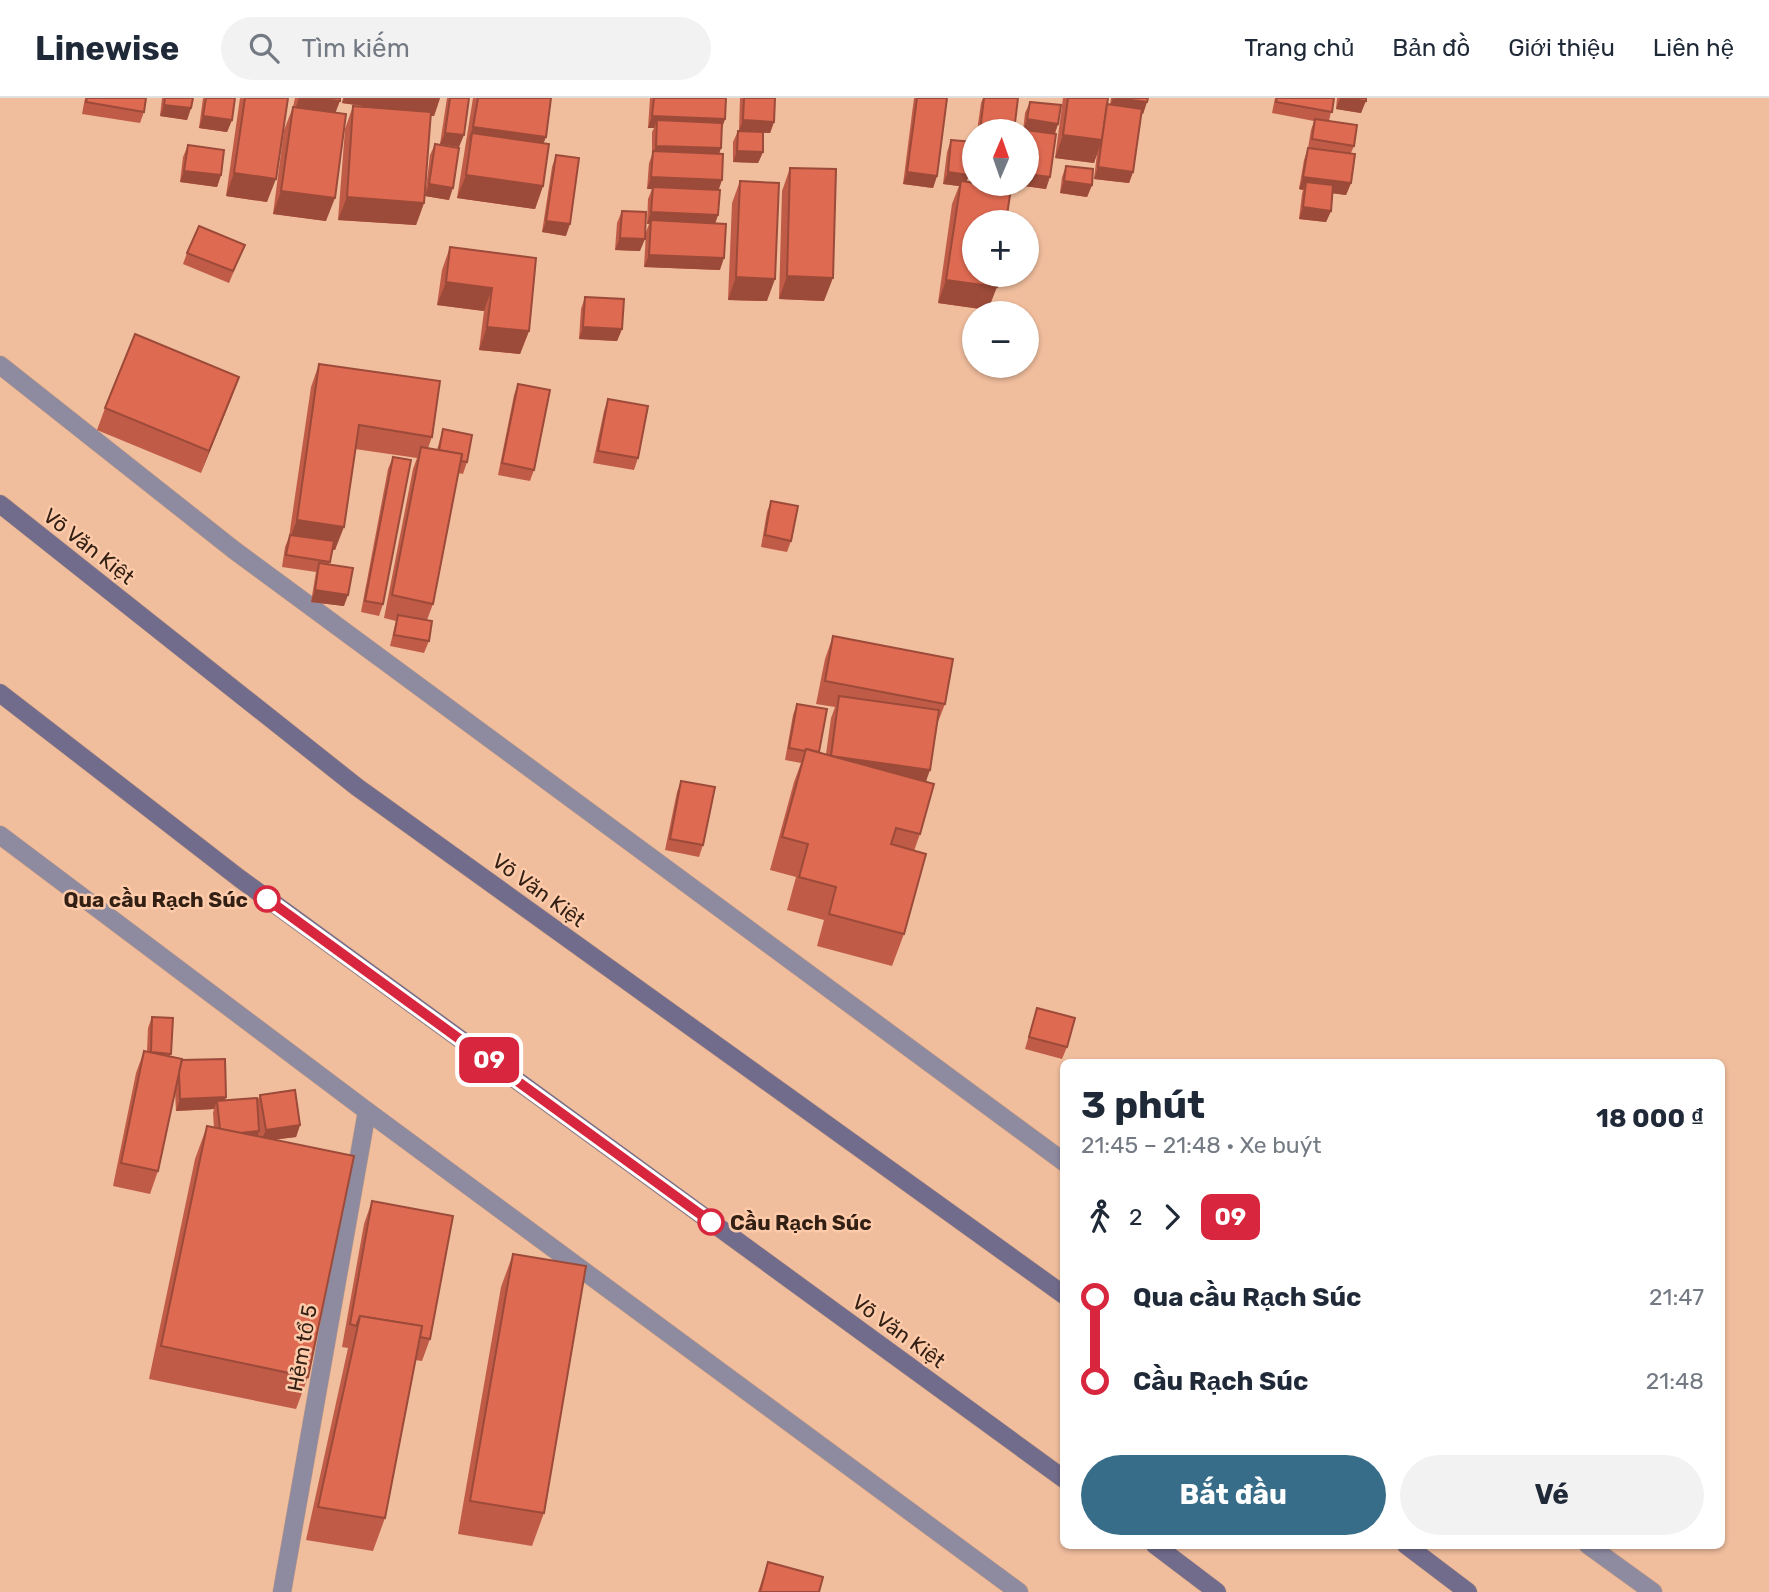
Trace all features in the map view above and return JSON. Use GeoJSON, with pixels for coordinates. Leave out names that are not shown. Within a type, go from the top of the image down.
{"type":"FeatureCollection","features":[{"type":"Feature","properties":{"kind":"main road","name":"Võ Văn Kiệt"},"geometry":{"type":"LineString","coordinates":[[0,505],[356,787],[1060,1291]]}},
{"type":"Feature","properties":{"kind":"main road","name":"Võ Văn Kiệt"},"geometry":{"type":"LineString","coordinates":[[0,693],[239,878],[1060,1476]]}},
{"type":"Feature","properties":{"kind":"main road"},"geometry":{"type":"LineString","coordinates":[[1160,1549],[1217,1592]]}},
{"type":"Feature","properties":{"kind":"main road"},"geometry":{"type":"LineString","coordinates":[[1411,1549],[1468,1592]]}},
{"type":"Feature","properties":{"kind":"street"},"geometry":{"type":"LineString","coordinates":[[0,365],[233,550],[1060,1158]]}},
{"type":"Feature","properties":{"kind":"street"},"geometry":{"type":"LineString","coordinates":[[0,835],[367,1111],[1019,1592]]}},
{"type":"Feature","properties":{"kind":"street","name":"Hẻm tổ 5"},"geometry":{"type":"LineString","coordinates":[[282,1592],[367,1111]]}},
{"type":"Feature","properties":{"kind":"street"},"geometry":{"type":"LineString","coordinates":[[1594,1549],[1653,1592]]}},
{"type":"Feature","properties":{"kind":"building"},"geometry":{"type":"Polygon","coordinates":[[[87,98],[146,98],[144,112],[86,102],[87,98]]]}},
{"type":"Feature","properties":{"kind":"building"},"geometry":{"type":"Polygon","coordinates":[[[165,98],[193,98],[191,108],[164,105],[165,98]]]}},
{"type":"Feature","properties":{"kind":"building"},"geometry":{"type":"Polygon","coordinates":[[[206,98],[235,98],[232,120],[203,116],[206,98]]]}},
{"type":"Feature","properties":{"kind":"building"},"geometry":{"type":"Polygon","coordinates":[[[245,98],[288,98],[276,179],[234,173],[245,98]]]}},
{"type":"Feature","properties":{"kind":"building"},"geometry":{"type":"Polygon","coordinates":[[[314,98],[340,98],[340,101],[314,98]]]}},
{"type":"Feature","properties":{"kind":"building"},"geometry":{"type":"Polygon","coordinates":[[[450,98],[469,98],[464,135],[445,133],[450,98]]]}},
{"type":"Feature","properties":{"kind":"building"},"geometry":{"type":"Polygon","coordinates":[[[478,98],[551,98],[546,137],[473,127],[478,98]]]}},
{"type":"Feature","properties":{"kind":"building"},"geometry":{"type":"Polygon","coordinates":[[[654,98],[726,98],[725,119],[652,116],[654,98]]]}},
{"type":"Feature","properties":{"kind":"building"},"geometry":{"type":"Polygon","coordinates":[[[744,98],[775,98],[774,122],[743,120],[744,98]]]}},
{"type":"Feature","properties":{"kind":"building"},"geometry":{"type":"Polygon","coordinates":[[[917,98],[947,98],[937,176],[907,172],[917,98]]]}},
{"type":"Feature","properties":{"kind":"building"},"geometry":{"type":"Polygon","coordinates":[[[984,98],[1018,98],[1015,119],[981,119],[984,98]]]}},
{"type":"Feature","properties":{"kind":"building"},"geometry":{"type":"Polygon","coordinates":[[[1068,98],[1108,98],[1102,140],[1063,135],[1068,98]]]}},
{"type":"Feature","properties":{"kind":"building"},"geometry":{"type":"Polygon","coordinates":[[[1116,98],[1148,98],[1147,102],[1116,98]]]}},
{"type":"Feature","properties":{"kind":"building"},"geometry":{"type":"Polygon","coordinates":[[[1277,98],[1334,98],[1332,112],[1276,102],[1277,98]]]}},
{"type":"Feature","properties":{"kind":"building"},"geometry":{"type":"Polygon","coordinates":[[[1342,98],[1366,98],[1366,101],[1342,98]]]}},
{"type":"Feature","properties":{"kind":"building"},"geometry":{"type":"Polygon","coordinates":[[[1030,102],[1061,105],[1058,124],[1027,119],[1030,102]]]}},
{"type":"Feature","properties":{"kind":"building"},"geometry":{"type":"Polygon","coordinates":[[[1107,104],[1142,109],[1133,172],[1098,167],[1107,104]]]}},
{"type":"Feature","properties":{"kind":"building"},"geometry":{"type":"Polygon","coordinates":[[[353,106],[431,112],[424,203],[347,197],[353,106]]]}},
{"type":"Feature","properties":{"kind":"building"},"geometry":{"type":"Polygon","coordinates":[[[293,107],[346,114],[335,198],[281,191],[293,107]]]}},
{"type":"Feature","properties":{"kind":"building"},"geometry":{"type":"Polygon","coordinates":[[[1315,119],[1357,125],[1354,146],[1312,139],[1315,119]]]}},
{"type":"Feature","properties":{"kind":"building"},"geometry":{"type":"Polygon","coordinates":[[[657,120],[722,123],[721,148],[656,146],[657,120]]]}},
{"type":"Feature","properties":{"kind":"building"},"geometry":{"type":"Polygon","coordinates":[[[738,131],[763,132],[763,152],[737,151],[738,131]]]}},
{"type":"Feature","properties":{"kind":"building"},"geometry":{"type":"Polygon","coordinates":[[[1040,132],[1056,134],[1050,177],[1040,176],[1040,132]]]}},
{"type":"Feature","properties":{"kind":"building"},"geometry":{"type":"Polygon","coordinates":[[[472,133],[549,144],[543,186],[466,175],[472,133]]]}},
{"type":"Feature","properties":{"kind":"building"},"geometry":{"type":"Polygon","coordinates":[[[951,140],[962,141],[962,174],[948,172],[951,140]]]}},
{"type":"Feature","properties":{"kind":"building"},"geometry":{"type":"Polygon","coordinates":[[[435,144],[459,148],[453,188],[429,184],[435,144]]]}},
{"type":"Feature","properties":{"kind":"building"},"geometry":{"type":"Polygon","coordinates":[[[188,145],[224,150],[221,175],[184,171],[188,145]]]}},
{"type":"Feature","properties":{"kind":"building"},"geometry":{"type":"Polygon","coordinates":[[[1308,148],[1355,154],[1351,183],[1303,177],[1308,148]]]}},
{"type":"Feature","properties":{"kind":"building"},"geometry":{"type":"Polygon","coordinates":[[[653,151],[723,154],[722,180],[651,177],[653,151]]]}},
{"type":"Feature","properties":{"kind":"building"},"geometry":{"type":"Polygon","coordinates":[[[556,155],[579,158],[570,224],[546,221],[556,155]]]}},
{"type":"Feature","properties":{"kind":"building"},"geometry":{"type":"Polygon","coordinates":[[[1066,166],[1093,169],[1092,185],[1064,181],[1066,166]]]}},
{"type":"Feature","properties":{"kind":"building"},"geometry":{"type":"Polygon","coordinates":[[[790,168],[836,169],[833,278],[787,276],[790,168]]]}},
{"type":"Feature","properties":{"kind":"building"},"geometry":{"type":"Polygon","coordinates":[[[740,181],[779,183],[775,279],[736,277],[740,181]]]}},
{"type":"Feature","properties":{"kind":"building"},"geometry":{"type":"Polygon","coordinates":[[[961,181],[962,196],[1010,196],[1008,210],[962,210],[962,282],[946,280],[961,181]]]}},
{"type":"Feature","properties":{"kind":"building"},"geometry":{"type":"Polygon","coordinates":[[[1306,182],[1333,185],[1331,211],[1303,207],[1306,182]]]}},
{"type":"Feature","properties":{"kind":"building"},"geometry":{"type":"Polygon","coordinates":[[[653,187],[720,190],[718,215],[651,212],[653,187]]]}},
{"type":"Feature","properties":{"kind":"building"},"geometry":{"type":"Polygon","coordinates":[[[622,211],[646,212],[645,239],[620,238],[622,211]]]}},
{"type":"Feature","properties":{"kind":"building"},"geometry":{"type":"Polygon","coordinates":[[[651,220],[726,224],[724,258],[649,255],[651,220]]]}},
{"type":"Feature","properties":{"kind":"building"},"geometry":{"type":"Polygon","coordinates":[[[199,226],[245,245],[233,271],[187,253],[199,226]]]}},
{"type":"Feature","properties":{"kind":"building"},"geometry":{"type":"Polygon","coordinates":[[[450,247],[536,258],[529,331],[487,327],[492,288],[446,282],[450,247]]]}},
{"type":"Feature","properties":{"kind":"building"},"geometry":{"type":"Polygon","coordinates":[[[585,297],[624,299],[622,329],[583,327],[585,297]]]}},
{"type":"Feature","properties":{"kind":"building"},"geometry":{"type":"Polygon","coordinates":[[[135,334],[239,377],[209,451],[105,408],[135,334]]]}},
{"type":"Feature","properties":{"kind":"building"},"geometry":{"type":"Polygon","coordinates":[[[319,364],[440,381],[432,437],[359,425],[344,527],[297,520],[319,364]]]}},
{"type":"Feature","properties":{"kind":"building"},"geometry":{"type":"Polygon","coordinates":[[[518,384],[550,390],[534,470],[502,463],[518,384]]]}},
{"type":"Feature","properties":{"kind":"building"},"geometry":{"type":"Polygon","coordinates":[[[608,399],[648,406],[638,458],[598,451],[608,399]]]}},
{"type":"Feature","properties":{"kind":"building"},"geometry":{"type":"Polygon","coordinates":[[[443,429],[472,435],[467,462],[461,461],[462,454],[439,450],[443,429]]]}},
{"type":"Feature","properties":{"kind":"building"},"geometry":{"type":"Polygon","coordinates":[[[421,447],[462,454],[433,604],[392,595],[421,447]]]}},
{"type":"Feature","properties":{"kind":"building"},"geometry":{"type":"Polygon","coordinates":[[[393,457],[411,460],[383,604],[365,601],[393,457]]]}},
{"type":"Feature","properties":{"kind":"building"},"geometry":{"type":"Polygon","coordinates":[[[771,501],[798,506],[791,541],[765,535],[771,501]]]}},
{"type":"Feature","properties":{"kind":"building"},"geometry":{"type":"Polygon","coordinates":[[[290,535],[334,541],[330,562],[286,555],[290,535]]]}},
{"type":"Feature","properties":{"kind":"building"},"geometry":{"type":"Polygon","coordinates":[[[319,563],[353,568],[348,595],[315,590],[319,563]]]}},
{"type":"Feature","properties":{"kind":"building"},"geometry":{"type":"Polygon","coordinates":[[[398,615],[432,621],[429,641],[394,635],[398,615]]]}},
{"type":"Feature","properties":{"kind":"building"},"geometry":{"type":"Polygon","coordinates":[[[833,636],[953,659],[945,704],[825,681],[833,636]]]}},
{"type":"Feature","properties":{"kind":"building"},"geometry":{"type":"Polygon","coordinates":[[[839,696],[939,710],[930,770],[831,756],[839,696]]]}},
{"type":"Feature","properties":{"kind":"building"},"geometry":{"type":"Polygon","coordinates":[[[797,704],[827,709],[819,752],[789,748],[797,704]]]}},
{"type":"Feature","properties":{"kind":"building"},"geometry":{"type":"Polygon","coordinates":[[[806,749],[934,784],[920,834],[896,828],[891,844],[926,854],[904,934],[829,914],[836,887],[799,877],[808,844],[782,837],[806,749]]]}},
{"type":"Feature","properties":{"kind":"building"},"geometry":{"type":"Polygon","coordinates":[[[681,781],[715,787],[703,845],[670,839],[681,781]]]}},
{"type":"Feature","properties":{"kind":"building"},"geometry":{"type":"Polygon","coordinates":[[[1037,1008],[1075,1018],[1067,1047],[1029,1037],[1037,1008]]]}},
{"type":"Feature","properties":{"kind":"building"},"geometry":{"type":"Polygon","coordinates":[[[152,1017],[173,1018],[171,1054],[151,1052],[152,1017]]]}},
{"type":"Feature","properties":{"kind":"building"},"geometry":{"type":"Polygon","coordinates":[[[144,1051],[182,1059],[158,1171],[121,1163],[144,1051]]]}},
{"type":"Feature","properties":{"kind":"building"},"geometry":{"type":"Polygon","coordinates":[[[225,1059],[226,1097],[180,1099],[179,1073],[182,1060],[225,1059]]]}},
{"type":"Feature","properties":{"kind":"building"},"geometry":{"type":"Polygon","coordinates":[[[295,1090],[300,1125],[266,1130],[260,1095],[295,1090]]]}},
{"type":"Feature","properties":{"kind":"building"},"geometry":{"type":"Polygon","coordinates":[[[257,1098],[259,1131],[240,1133],[220,1129],[217,1101],[257,1098]]]}},
{"type":"Feature","properties":{"kind":"building"},"geometry":{"type":"Polygon","coordinates":[[[207,1126],[354,1156],[308,1377],[161,1346],[207,1126]]]}},
{"type":"Feature","properties":{"kind":"building"},"geometry":{"type":"Polygon","coordinates":[[[372,1201],[453,1216],[430,1339],[420,1337],[422,1326],[360,1316],[356,1326],[350,1324],[372,1201]]]}},
{"type":"Feature","properties":{"kind":"building"},"geometry":{"type":"Polygon","coordinates":[[[513,1254],[586,1266],[544,1513],[470,1501],[513,1254]]]}},
{"type":"Feature","properties":{"kind":"building"},"geometry":{"type":"Polygon","coordinates":[[[360,1316],[422,1326],[385,1518],[318,1507],[360,1316]]]}},
{"type":"Feature","properties":{"kind":"building"},"geometry":{"type":"Polygon","coordinates":[[[768,1562],[823,1577],[819,1592],[760,1592],[768,1562]]]}},
{"type":"Feature","properties":{"kind":"bus line","name":"09"},"geometry":{"type":"LineString","coordinates":[[267,899],[711,1222]]}},
{"type":"Feature","properties":{"kind":"place","name":"Qua cầu Rạch Súc"},"geometry":{"type":"Point","coordinates":[267,899]}},
{"type":"Feature","properties":{"kind":"place","name":"Cầu Rạch Súc"},"geometry":{"type":"Point","coordinates":[711,1222]}}]}
